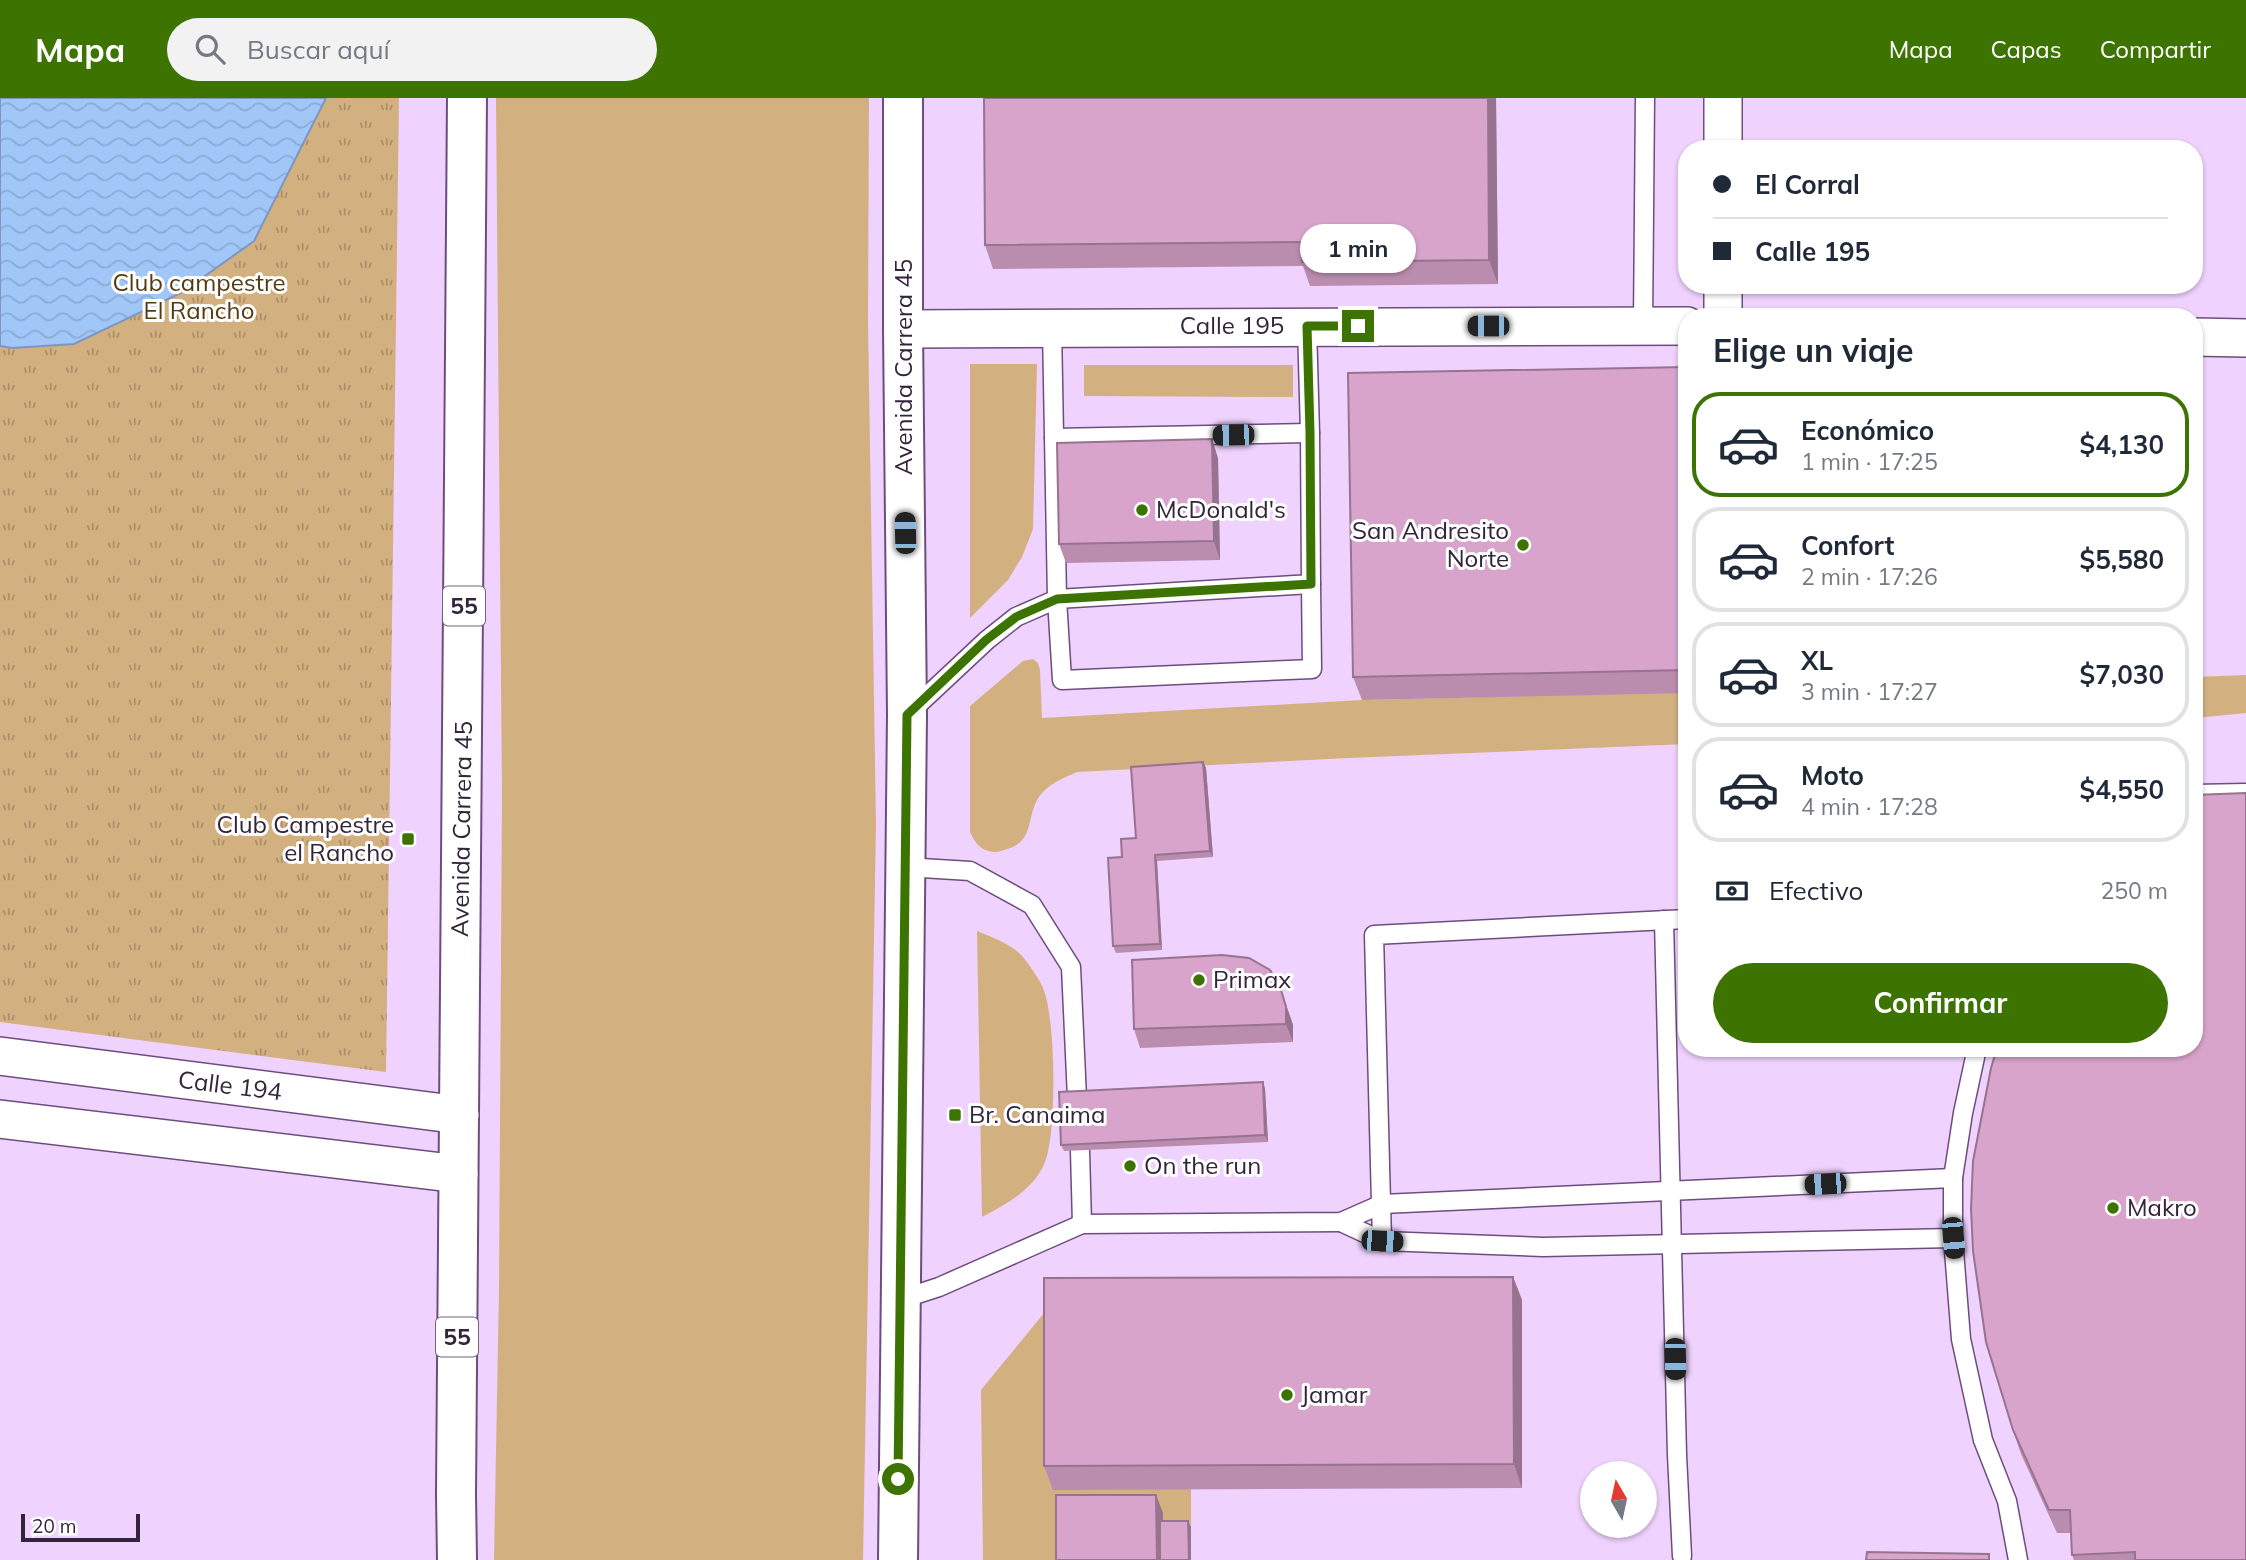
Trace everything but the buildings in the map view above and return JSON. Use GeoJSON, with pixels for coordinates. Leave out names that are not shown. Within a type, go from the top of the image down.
{"type":"FeatureCollection","features":[{"type":"Feature","properties":{"kind":"highway","name":"Avenida Carrera 45"},"geometry":{"type":"LineString","coordinates":[[457,1560],[467,98]]}},
{"type":"Feature","properties":{"kind":"highway","name":"Avenida Carrera 45"},"geometry":{"type":"LineString","coordinates":[[898,1560],[907,715],[903,98]]}},
{"type":"Feature","properties":{"kind":"street"},"geometry":{"type":"LineString","coordinates":[[1723,98],[1723,140]]}},
{"type":"Feature","properties":{"kind":"street","name":"Calle 195"},"geometry":{"type":"LineString","coordinates":[[903,329],[1678,326]]}},
{"type":"Feature","properties":{"kind":"street"},"geometry":{"type":"LineString","coordinates":[[2203,337],[2246,338]]}},
{"type":"Feature","properties":{"kind":"street","name":"Calle 194"},"geometry":{"type":"LineString","coordinates":[[0,1056],[460,1115]]}},
{"type":"Feature","properties":{"kind":"street"},"geometry":{"type":"LineString","coordinates":[[0,1119],[459,1174]]}},
{"type":"Feature","properties":{"kind":"lane"},"geometry":{"type":"LineString","coordinates":[[1643,326],[1645,98]]}},
{"type":"Feature","properties":{"kind":"lane"},"geometry":{"type":"LineString","coordinates":[[1052,327],[1057,599],[1062,680],[1312,669],[1307,326]]}},
{"type":"Feature","properties":{"kind":"lane"},"geometry":{"type":"LineString","coordinates":[[1054,438],[1310,433]]}},
{"type":"Feature","properties":{"kind":"lane"},"geometry":{"type":"LineString","coordinates":[[907,715],[986,640],[1016,617],[1057,599],[1311,584]]}},
{"type":"Feature","properties":{"kind":"lane"},"geometry":{"type":"LineString","coordinates":[[2203,794],[2246,793]]}},
{"type":"Feature","properties":{"kind":"lane"},"geometry":{"type":"LineString","coordinates":[[905,867],[970,871],[1032,905],[1070,967],[1077,1098]]}},
{"type":"Feature","properties":{"kind":"lane"},"geometry":{"type":"LineString","coordinates":[[1382,1241],[1374,935],[1678,919]]}},
{"type":"Feature","properties":{"kind":"lane"},"geometry":{"type":"LineString","coordinates":[[1664,920],[1671,1245],[1682,1556]]}},
{"type":"Feature","properties":{"kind":"lane"},"geometry":{"type":"LineString","coordinates":[[1975,1057],[1953,1178],[1953,1238],[1961,1339],[1983,1440],[2007,1501],[2018,1560]]}},
{"type":"Feature","properties":{"kind":"lane"},"geometry":{"type":"LineString","coordinates":[[1080,1151],[1083,1224]]}},
{"type":"Feature","properties":{"kind":"lane"},"geometry":{"type":"LineString","coordinates":[[900,1300],[939,1287],[1083,1224],[1341,1222],[1382,1204],[1953,1178]]}},
{"type":"Feature","properties":{"kind":"lane"},"geometry":{"type":"LineString","coordinates":[[1341,1222],[1382,1241],[1543,1247],[1953,1238]]}},
{"type":"Feature","properties":{"kind":"green space","name":"Club campestre El Rancho"},"geometry":{"type":"Polygon","coordinates":[[[0,98],[399,98],[386,1072],[0,1022],[0,98]]]}},
{"type":"Feature","properties":{"kind":"green space"},"geometry":{"type":"Polygon","coordinates":[[[496,98],[869,98],[868,322],[876,825],[863,1560],[494,1560],[499,1288],[502,793],[496,98]]]}},
{"type":"Feature","properties":{"kind":"green space"},"geometry":{"type":"Polygon","coordinates":[[[970,364],[1037,364],[1033,529],[1022,557],[1008,580],[970,618],[970,364]]]}},
{"type":"Feature","properties":{"kind":"green space"},"geometry":{"type":"Polygon","coordinates":[[[1084,365],[1293,365],[1293,397],[1084,396],[1084,365]]]}},
{"type":"Feature","properties":{"kind":"green space"},"geometry":{"type":"Polygon","coordinates":[[[1033,659],[1038,663],[1042,718],[1362,700],[1678,692],[1678,744],[1077,772],[1055,782],[1044,791],[1038,799],[1022,840],[1015,846],[995,852],[979,846],[970,832],[970,706],[1023,661],[1033,659]]]}},
{"type":"Feature","properties":{"kind":"green space"},"geometry":{"type":"Polygon","coordinates":[[[2246,675],[2246,713],[2203,717],[2203,677],[2246,675]]]}},
{"type":"Feature","properties":{"kind":"green space"},"geometry":{"type":"Polygon","coordinates":[[[977,931],[1016,951],[1035,974],[1047,1003],[1053,1048],[1052,1126],[1045,1162],[1027,1188],[982,1217],[977,931]]]}},
{"type":"Feature","properties":{"kind":"green space"},"geometry":{"type":"Polygon","coordinates":[[[1053,1302],[1191,1489],[1191,1527],[1163,1528],[1063,1560],[983,1560],[981,1390],[1053,1302]]]}},
{"type":"Feature","properties":{"kind":"water"},"geometry":{"type":"Polygon","coordinates":[[[0,98],[326,98],[254,241],[181,293],[74,344],[12,348],[0,346],[0,98]]]}},
{"type":"Feature","properties":{"kind":"place","name":"McDonald's"},"geometry":{"type":"Point","coordinates":[1142,510]}},
{"type":"Feature","properties":{"kind":"place","name":"San Andresito Norte"},"geometry":{"type":"Point","coordinates":[1523,545]}},
{"type":"Feature","properties":{"kind":"place","name":"Club Campestre el Rancho"},"geometry":{"type":"Point","coordinates":[408,839]}},
{"type":"Feature","properties":{"kind":"place","name":"Primax"},"geometry":{"type":"Point","coordinates":[1199,980]}},
{"type":"Feature","properties":{"kind":"place","name":"Br. Canaima"},"geometry":{"type":"Point","coordinates":[955,1115]}},
{"type":"Feature","properties":{"kind":"place","name":"On the run"},"geometry":{"type":"Point","coordinates":[1130,1166]}},
{"type":"Feature","properties":{"kind":"place","name":"Makro"},"geometry":{"type":"Point","coordinates":[2113,1208]}},
{"type":"Feature","properties":{"kind":"place","name":"Jamar"},"geometry":{"type":"Point","coordinates":[1287,1395]}},
{"type":"Feature","properties":{"kind":"route"},"geometry":{"type":"LineString","coordinates":[[898,1479],[907,715],[986,640],[1016,617],[1057,599],[1311,584],[1307,326],[1358,326]]}}]}
